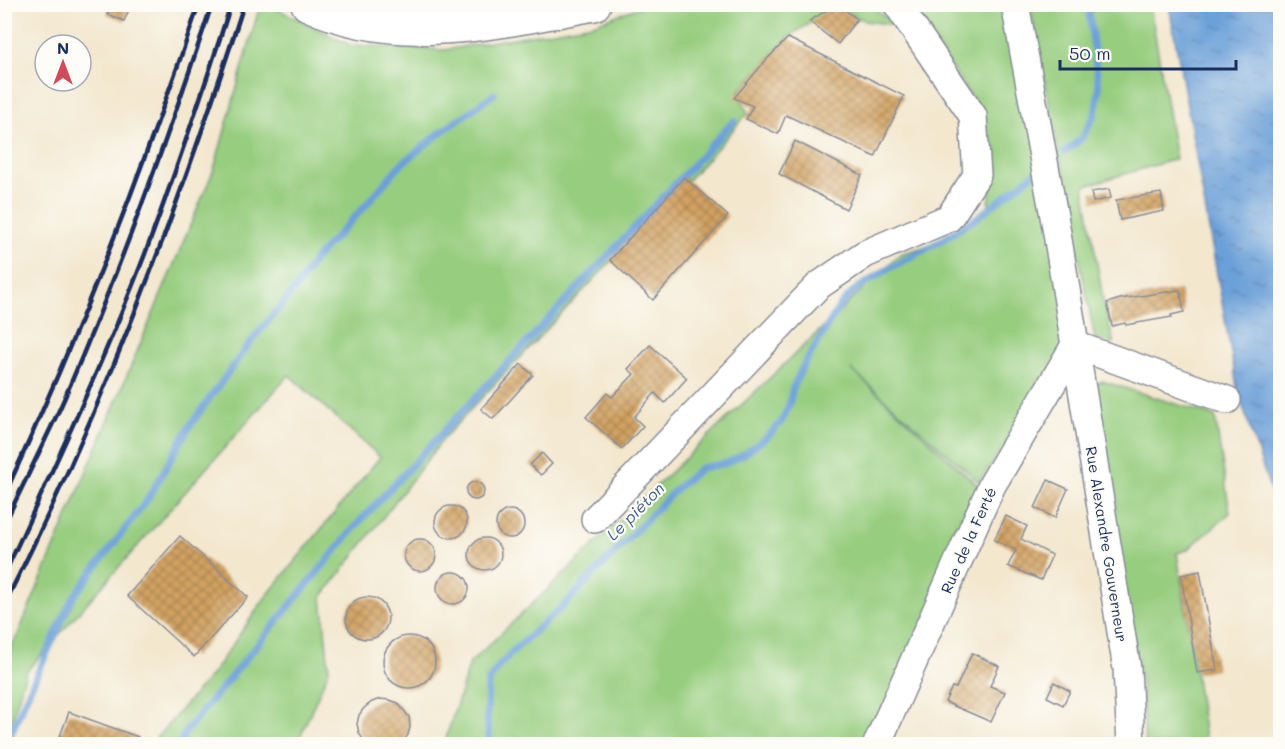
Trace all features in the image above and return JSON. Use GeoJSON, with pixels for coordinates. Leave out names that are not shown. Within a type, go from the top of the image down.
{"type":"FeatureCollection","features":[{"type":"Feature","properties":{"kind":"main road"},"geometry":{"type":"LineString","coordinates":[[308,4],[331,15],[385,27],[436,28],[475,25],[594,4]]}},
{"type":"Feature","properties":{"kind":"street"},"geometry":{"type":"LineString","coordinates":[[596,519],[818,286],[864,254],[949,218],[977,175],[973,116],[897,4]]}},
{"type":"Feature","properties":{"kind":"street"},"geometry":{"type":"LineString","coordinates":[[1015,4],[1075,345],[1227,400]]}},
{"type":"Feature","properties":{"kind":"street","name":"Rue de la Ferté"},"geometry":{"type":"LineString","coordinates":[[877,744],[992,485],[1075,345]]}},
{"type":"Feature","properties":{"kind":"street","name":"Rue Alexandre Gouverneur"},"geometry":{"type":"LineString","coordinates":[[1075,345],[1127,669],[1131,744]]}},
{"type":"Feature","properties":{"kind":"green space"},"geometry":{"type":"Polygon","coordinates":[[[648,4],[870,5],[895,25],[865,21],[836,7],[791,35],[738,92],[748,113],[704,163],[444,438],[322,597],[329,670],[297,744],[151,744],[212,674],[265,598],[380,457],[289,375],[26,672],[5,744],[4,661],[18,634],[214,169],[260,5],[269,5],[350,45],[445,50],[593,24],[648,4]]]}},
{"type":"Feature","properties":{"kind":"green space"},"geometry":{"type":"Polygon","coordinates":[[[909,5],[1015,5],[1075,345],[979,482],[851,369],[988,495],[890,744],[444,744],[470,663],[900,254],[937,243],[988,209],[994,166],[972,98],[909,5]]]}},
{"type":"Feature","properties":{"kind":"green space"},"geometry":{"type":"Polygon","coordinates":[[[1030,5],[1150,5],[1176,159],[1084,186],[1104,305],[1114,343],[1095,339],[1030,5]]]}},
{"type":"Feature","properties":{"kind":"green space"},"geometry":{"type":"Polygon","coordinates":[[[1102,381],[1215,416],[1230,513],[1187,550],[1177,553],[1206,744],[1145,744],[1141,682],[1089,388],[1102,381]]]}},
{"type":"Feature","properties":{"kind":"water"},"geometry":{"type":"Polygon","coordinates":[[[1169,5],[1280,5],[1280,519],[1238,392],[1169,5]]]}},
{"type":"Feature","properties":{"kind":"building"},"geometry":{"type":"Polygon","coordinates":[[[837,4],[857,19],[838,44],[809,21],[837,4]]]}},
{"type":"Feature","properties":{"kind":"building"},"geometry":{"type":"Polygon","coordinates":[[[111,5],[131,5],[124,21],[107,14],[111,5]]]}},
{"type":"Feature","properties":{"kind":"building"},"geometry":{"type":"Polygon","coordinates":[[[788,38],[904,96],[875,157],[786,115],[778,134],[746,119],[753,106],[734,98],[788,38]]]}},
{"type":"Feature","properties":{"kind":"building"},"geometry":{"type":"Polygon","coordinates":[[[795,141],[862,175],[846,209],[779,174],[795,141]]]}},
{"type":"Feature","properties":{"kind":"building"},"geometry":{"type":"Polygon","coordinates":[[[684,177],[728,216],[653,300],[610,260],[684,177]]]}},
{"type":"Feature","properties":{"kind":"building"},"geometry":{"type":"Polygon","coordinates":[[[1109,189],[1111,198],[1093,202],[1091,192],[1109,189]]]}},
{"type":"Feature","properties":{"kind":"building"},"geometry":{"type":"Polygon","coordinates":[[[1161,193],[1164,211],[1120,220],[1116,200],[1161,193]]]}},
{"type":"Feature","properties":{"kind":"building"},"geometry":{"type":"Polygon","coordinates":[[[1180,290],[1184,312],[1171,315],[1172,317],[1112,326],[1107,303],[1180,290]]]}},
{"type":"Feature","properties":{"kind":"building"},"geometry":{"type":"Polygon","coordinates":[[[650,345],[687,378],[665,403],[655,393],[634,417],[643,426],[622,449],[586,417],[607,393],[612,397],[634,374],[628,369],[650,345]]]}},
{"type":"Feature","properties":{"kind":"building"},"geometry":{"type":"Polygon","coordinates":[[[521,364],[533,375],[493,419],[481,409],[521,364]]]}},
{"type":"Feature","properties":{"kind":"building"},"geometry":{"type":"Polygon","coordinates":[[[542,453],[552,464],[541,475],[530,465],[542,453]]]}},
{"type":"Feature","properties":{"kind":"building"},"geometry":{"type":"Polygon","coordinates":[[[1048,480],[1068,489],[1055,518],[1035,508],[1048,480]]]}},
{"type":"Feature","properties":{"kind":"building"},"geometry":{"type":"Polygon","coordinates":[[[471,482],[479,482],[484,487],[482,498],[471,500],[466,495],[466,487],[471,482]]]}},
{"type":"Feature","properties":{"kind":"building"},"geometry":{"type":"Polygon","coordinates":[[[451,506],[462,511],[467,522],[462,533],[451,538],[440,533],[435,522],[440,511],[451,506]]]}},
{"type":"Feature","properties":{"kind":"building"},"geometry":{"type":"Polygon","coordinates":[[[510,510],[520,514],[524,524],[520,534],[510,538],[500,534],[496,524],[500,514],[510,510]]]}},
{"type":"Feature","properties":{"kind":"building"},"geometry":{"type":"Polygon","coordinates":[[[1006,516],[1027,526],[1021,539],[1052,555],[1041,580],[1008,566],[1016,550],[994,540],[1006,516]]]}},
{"type":"Feature","properties":{"kind":"building"},"geometry":{"type":"Polygon","coordinates":[[[180,536],[248,597],[194,657],[127,596],[180,536]]]}},
{"type":"Feature","properties":{"kind":"building"},"geometry":{"type":"Polygon","coordinates":[[[485,538],[496,543],[501,554],[496,565],[485,570],[474,565],[469,554],[474,543],[485,538]]]}},
{"type":"Feature","properties":{"kind":"building"},"geometry":{"type":"Polygon","coordinates":[[[420,539],[431,544],[436,555],[431,566],[420,571],[409,566],[404,555],[409,544],[420,539]]]}},
{"type":"Feature","properties":{"kind":"building"},"geometry":{"type":"Polygon","coordinates":[[[1200,571],[1217,670],[1197,673],[1181,575],[1200,571]]]}},
{"type":"Feature","properties":{"kind":"building"},"geometry":{"type":"Polygon","coordinates":[[[453,572],[464,577],[469,588],[464,599],[453,604],[442,599],[437,588],[442,577],[453,572]]]}},
{"type":"Feature","properties":{"kind":"building"},"geometry":{"type":"Polygon","coordinates":[[[367,597],[382,603],[388,618],[382,633],[367,639],[352,633],[346,618],[352,603],[367,597]]]}},
{"type":"Feature","properties":{"kind":"building"},"geometry":{"type":"Polygon","coordinates":[[[404,636],[414,636],[423,640],[431,648],[435,662],[431,676],[423,684],[414,688],[404,688],[395,684],[387,676],[383,667],[383,657],[387,648],[395,640],[404,636]]]}},
{"type":"Feature","properties":{"kind":"building"},"geometry":{"type":"Polygon","coordinates":[[[972,653],[999,666],[990,686],[1005,692],[991,722],[945,702],[952,687],[956,688],[972,653]]]}},
{"type":"Feature","properties":{"kind":"building"},"geometry":{"type":"Polygon","coordinates":[[[1054,682],[1070,691],[1063,705],[1047,697],[1054,682]]]}},
{"type":"Feature","properties":{"kind":"building"},"geometry":{"type":"Polygon","coordinates":[[[380,699],[398,703],[409,717],[408,735],[401,744],[366,744],[359,733],[357,724],[359,715],[364,708],[380,699]]]}},
{"type":"Feature","properties":{"kind":"building"},"geometry":{"type":"Polygon","coordinates":[[[69,712],[138,737],[135,744],[57,744],[69,712]]]}},
{"type":"Feature","properties":{"kind":"waterway","name":"Le piéton"},"geometry":{"type":"LineString","coordinates":[[1065,152],[1082,138],[1095,114],[1099,89],[1088,4]]}},
{"type":"Feature","properties":{"kind":"waterway"},"geometry":{"type":"LineString","coordinates":[[7,744],[72,599],[147,500],[191,424],[249,344],[295,289],[315,259],[399,166],[494,94]]}},
{"type":"Feature","properties":{"kind":"waterway"},"geometry":{"type":"LineString","coordinates":[[179,744],[186,731],[360,521],[734,121]]}},
{"type":"Feature","properties":{"kind":"waterway","name":"Le piéton"},"geometry":{"type":"LineString","coordinates":[[490,744],[487,719],[488,682],[499,666],[562,607],[678,487],[701,468],[727,463],[746,453],[767,437],[782,421],[802,368],[839,307],[855,290],[974,220],[1035,173]]}},
{"type":"Feature","properties":{"kind":"railway"},"geometry":{"type":"LineString","coordinates":[[4,496],[84,314],[155,129],[199,4]]}},
{"type":"Feature","properties":{"kind":"railway"},"geometry":{"type":"LineString","coordinates":[[4,525],[65,397],[105,300],[161,153],[212,4]]}},
{"type":"Feature","properties":{"kind":"railway"},"geometry":{"type":"LineString","coordinates":[[4,575],[77,416],[129,295],[179,161],[231,4]]}},
{"type":"Feature","properties":{"kind":"railway"},"geometry":{"type":"LineString","coordinates":[[4,605],[74,459],[136,309],[192,158],[244,4]]}}]}
